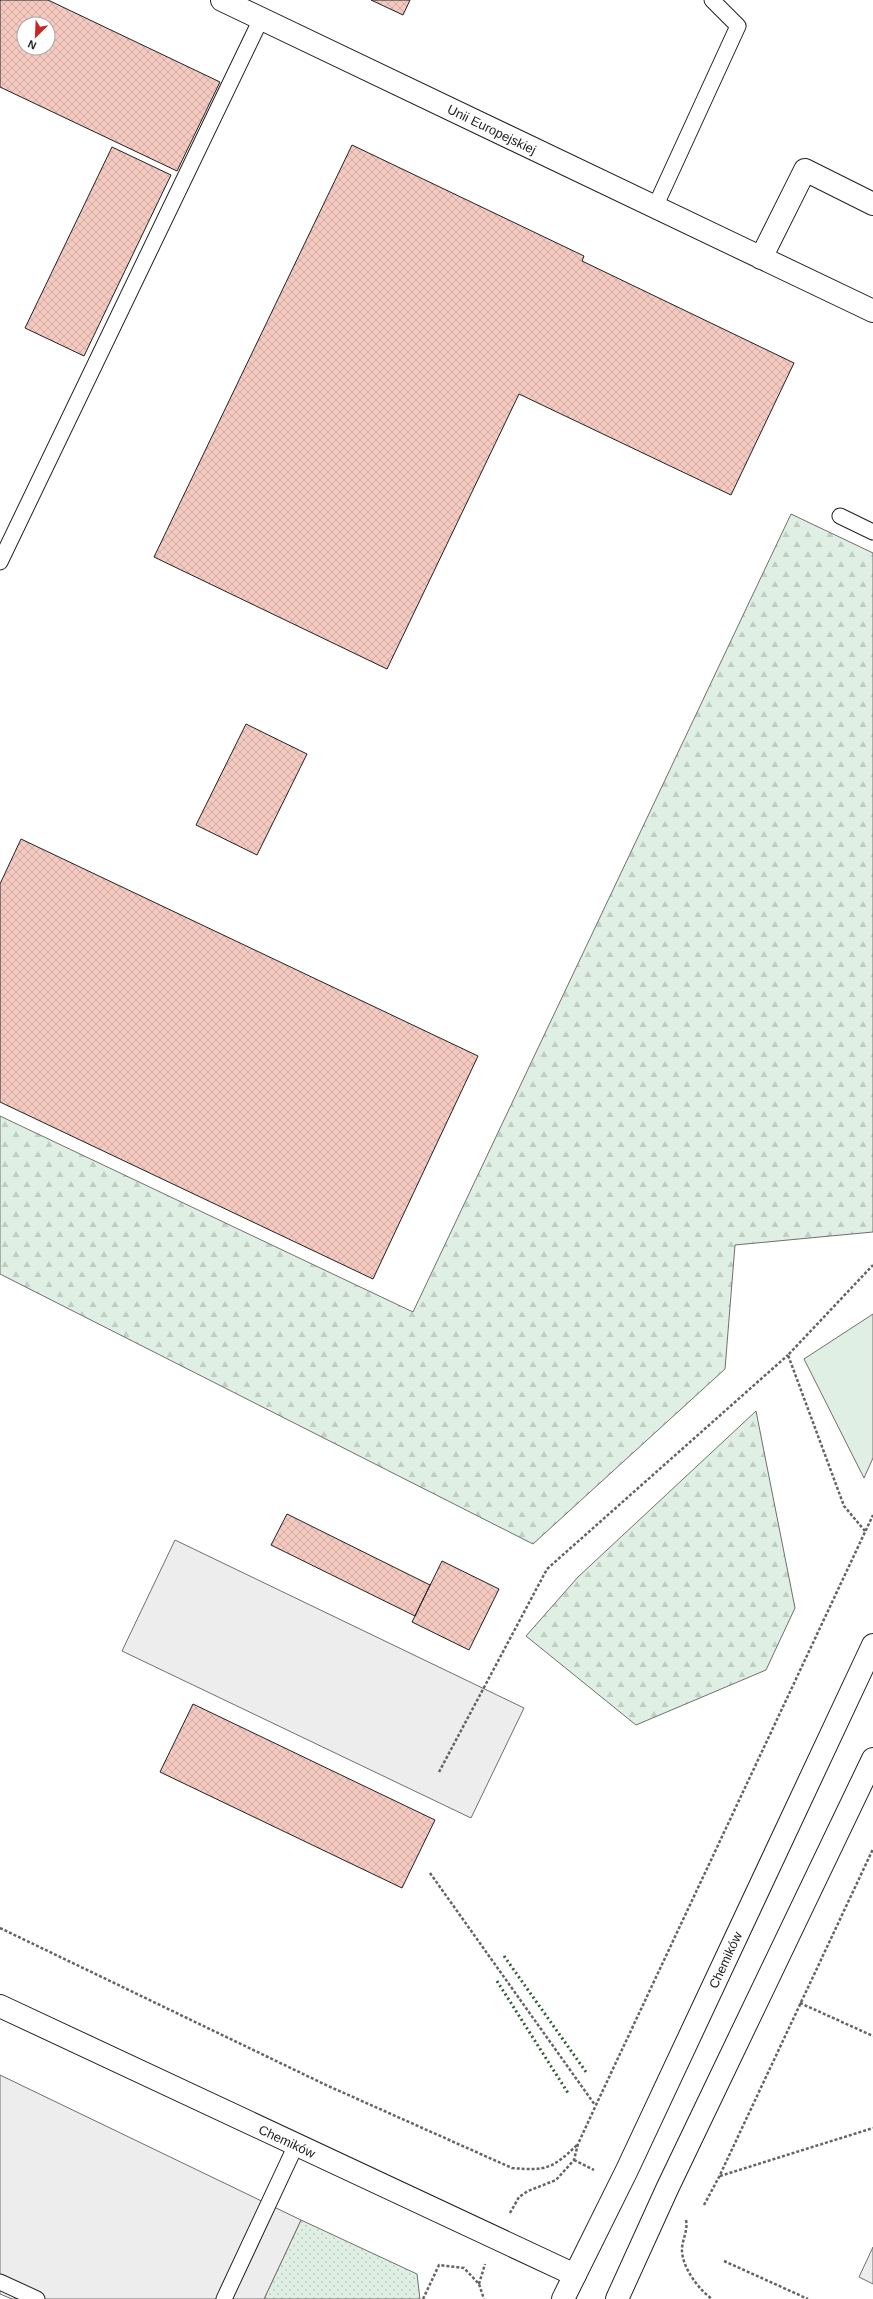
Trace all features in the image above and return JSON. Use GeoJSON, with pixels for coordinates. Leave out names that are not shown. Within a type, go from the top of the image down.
{"type":"FeatureCollection","features":[{"type":"Feature","properties":{"kind":"street","name":"Unii Europejskiej"},"geometry":{"type":"LineString","coordinates":[[222,0],[761,258],[873,310]]}},
{"type":"Feature","properties":{"kind":"street"},"geometry":{"type":"LineString","coordinates":[[761,258],[805,170],[873,204]]}},
{"type":"Feature","properties":{"kind":"street","name":"Chemików"},"geometry":{"type":"LineString","coordinates":[[563,2299],[627,2170],[873,1645]]}},
{"type":"Feature","properties":{"kind":"street"},"geometry":{"type":"LineString","coordinates":[[618,2299],[667,2189],[873,1758]]}},
{"type":"Feature","properties":{"kind":"street","name":"Chemików"},"geometry":{"type":"LineString","coordinates":[[0,2006],[574,2275]]}},
{"type":"Feature","properties":{"kind":"lane"},"geometry":{"type":"LineString","coordinates":[[655,207],[738,26],[712,0]]}},
{"type":"Feature","properties":{"kind":"lane"},"geometry":{"type":"LineString","coordinates":[[0,562],[261,19]]}},
{"type":"Feature","properties":{"kind":"lane"},"geometry":{"type":"LineString","coordinates":[[840,516],[873,532]]}},
{"type":"Feature","properties":{"kind":"lane"},"geometry":{"type":"LineString","coordinates":[[224,2299],[296,2145]]}},
{"type":"Feature","properties":{"kind":"lane"},"geometry":{"type":"LineString","coordinates":[[0,2282],[38,2299]]}},
{"type":"Feature","properties":{"kind":"path"},"geometry":{"type":"LineString","coordinates":[[439,1772],[547,1569],[788,1355],[873,1265]]}},
{"type":"Feature","properties":{"kind":"path"},"geometry":{"type":"LineString","coordinates":[[788,1355],[844,1506],[865,1531]]}},
{"type":"Feature","properties":{"kind":"path"},"geometry":{"type":"LineString","coordinates":[[519,2197],[528,2191],[556,2180],[574,2160],[578,2144],[596,2105],[873,1516]]}},
{"type":"Feature","properties":{"kind":"path"},"geometry":{"type":"LineString","coordinates":[[704,2205],[720,2177],[873,1849]]}},
{"type":"Feature","properties":{"kind":"path"},"geometry":{"type":"LineString","coordinates":[[430,1873],[596,2105]]}},
{"type":"Feature","properties":{"kind":"path"},"geometry":{"type":"LineString","coordinates":[[0,1928],[326,2085],[512,2168],[539,2171],[556,2164],[578,2144]]}},
{"type":"Feature","properties":{"kind":"path"},"geometry":{"type":"LineString","coordinates":[[800,2003],[873,2036]]}},
{"type":"Feature","properties":{"kind":"path"},"geometry":{"type":"LineString","coordinates":[[720,2177],[873,2128]]}},
{"type":"Feature","properties":{"kind":"path"},"geometry":{"type":"LineString","coordinates":[[685,2215],[687,2226],[682,2249],[685,2264],[695,2281],[712,2299]]}},
{"type":"Feature","properties":{"kind":"path"},"geometry":{"type":"LineString","coordinates":[[724,2261],[808,2299]]}},
{"type":"Feature","properties":{"kind":"path"},"geometry":{"type":"LineString","coordinates":[[423,2299],[439,2265],[464,2268],[479,2284],[484,2299]]}},
{"type":"Feature","properties":{"kind":"green space"},"geometry":{"type":"Polygon","coordinates":[[[791,514],[873,553],[873,1232],[735,1245],[725,1369],[533,1544],[0,1274],[0,1116],[413,1312],[791,514]]]}},
{"type":"Feature","properties":{"kind":"green space"},"geometry":{"type":"Polygon","coordinates":[[[873,1314],[873,1458],[864,1478],[804,1359],[873,1314]]]}},
{"type":"Feature","properties":{"kind":"green space"},"geometry":{"type":"Polygon","coordinates":[[[756,1411],[795,1608],[766,1670],[636,1725],[526,1636],[578,1577],[756,1411]]]}},
{"type":"Feature","properties":{"kind":"green space"},"geometry":{"type":"Polygon","coordinates":[[[301,2220],[417,2274],[420,2299],[264,2299],[301,2220]]]}},
{"type":"Feature","properties":{"kind":"shaded area"},"geometry":{"type":"Polygon","coordinates":[[[175,1540],[524,1708],[471,1818],[122,1651],[175,1540]]]}},
{"type":"Feature","properties":{"kind":"shaded area"},"geometry":{"type":"Polygon","coordinates":[[[0,2075],[301,2220],[264,2299],[12,2299],[0,2294],[0,2075]]]}},
{"type":"Feature","properties":{"kind":"shaded area"},"geometry":{"type":"Polygon","coordinates":[[[873,2247],[873,2284],[859,2277],[873,2247]]]}},
{"type":"Feature","properties":{"kind":"building"},"geometry":{"type":"Polygon","coordinates":[[[0,0],[48,0],[220,82],[177,171],[0,87],[0,0]]]}},
{"type":"Feature","properties":{"kind":"building"},"geometry":{"type":"Polygon","coordinates":[[[371,0],[410,0],[403,15],[371,0]]]}},
{"type":"Feature","properties":{"kind":"building"},"geometry":{"type":"Polygon","coordinates":[[[352,145],[584,256],[582,261],[794,363],[731,495],[519,394],[387,669],[154,557],[352,145]]]}},
{"type":"Feature","properties":{"kind":"building"},"geometry":{"type":"Polygon","coordinates":[[[112,147],[171,175],[84,356],[25,328],[112,147]]]}},
{"type":"Feature","properties":{"kind":"building"},"geometry":{"type":"Polygon","coordinates":[[[246,724],[307,754],[257,855],[196,825],[246,724]]]}},
{"type":"Feature","properties":{"kind":"building"},"geometry":{"type":"Polygon","coordinates":[[[21,839],[478,1056],[373,1279],[0,1102],[0,884],[21,839]]]}},
{"type":"Feature","properties":{"kind":"building"},"geometry":{"type":"Polygon","coordinates":[[[287,1514],[430,1585],[415,1616],[271,1545],[287,1514]]]}},
{"type":"Feature","properties":{"kind":"building"},"geometry":{"type":"Polygon","coordinates":[[[442,1561],[499,1589],[469,1650],[412,1622],[442,1561]]]}},
{"type":"Feature","properties":{"kind":"building"},"geometry":{"type":"Polygon","coordinates":[[[193,1704],[435,1820],[402,1888],[160,1772],[193,1704]]]}},
{"type":"Feature","properties":{"kind":"hedge"},"geometry":{"type":"LineString","coordinates":[[504,1956],[586,2072]]}},
{"type":"Feature","properties":{"kind":"hedge"},"geometry":{"type":"LineString","coordinates":[[497,1981],[568,2093]]}}]}
